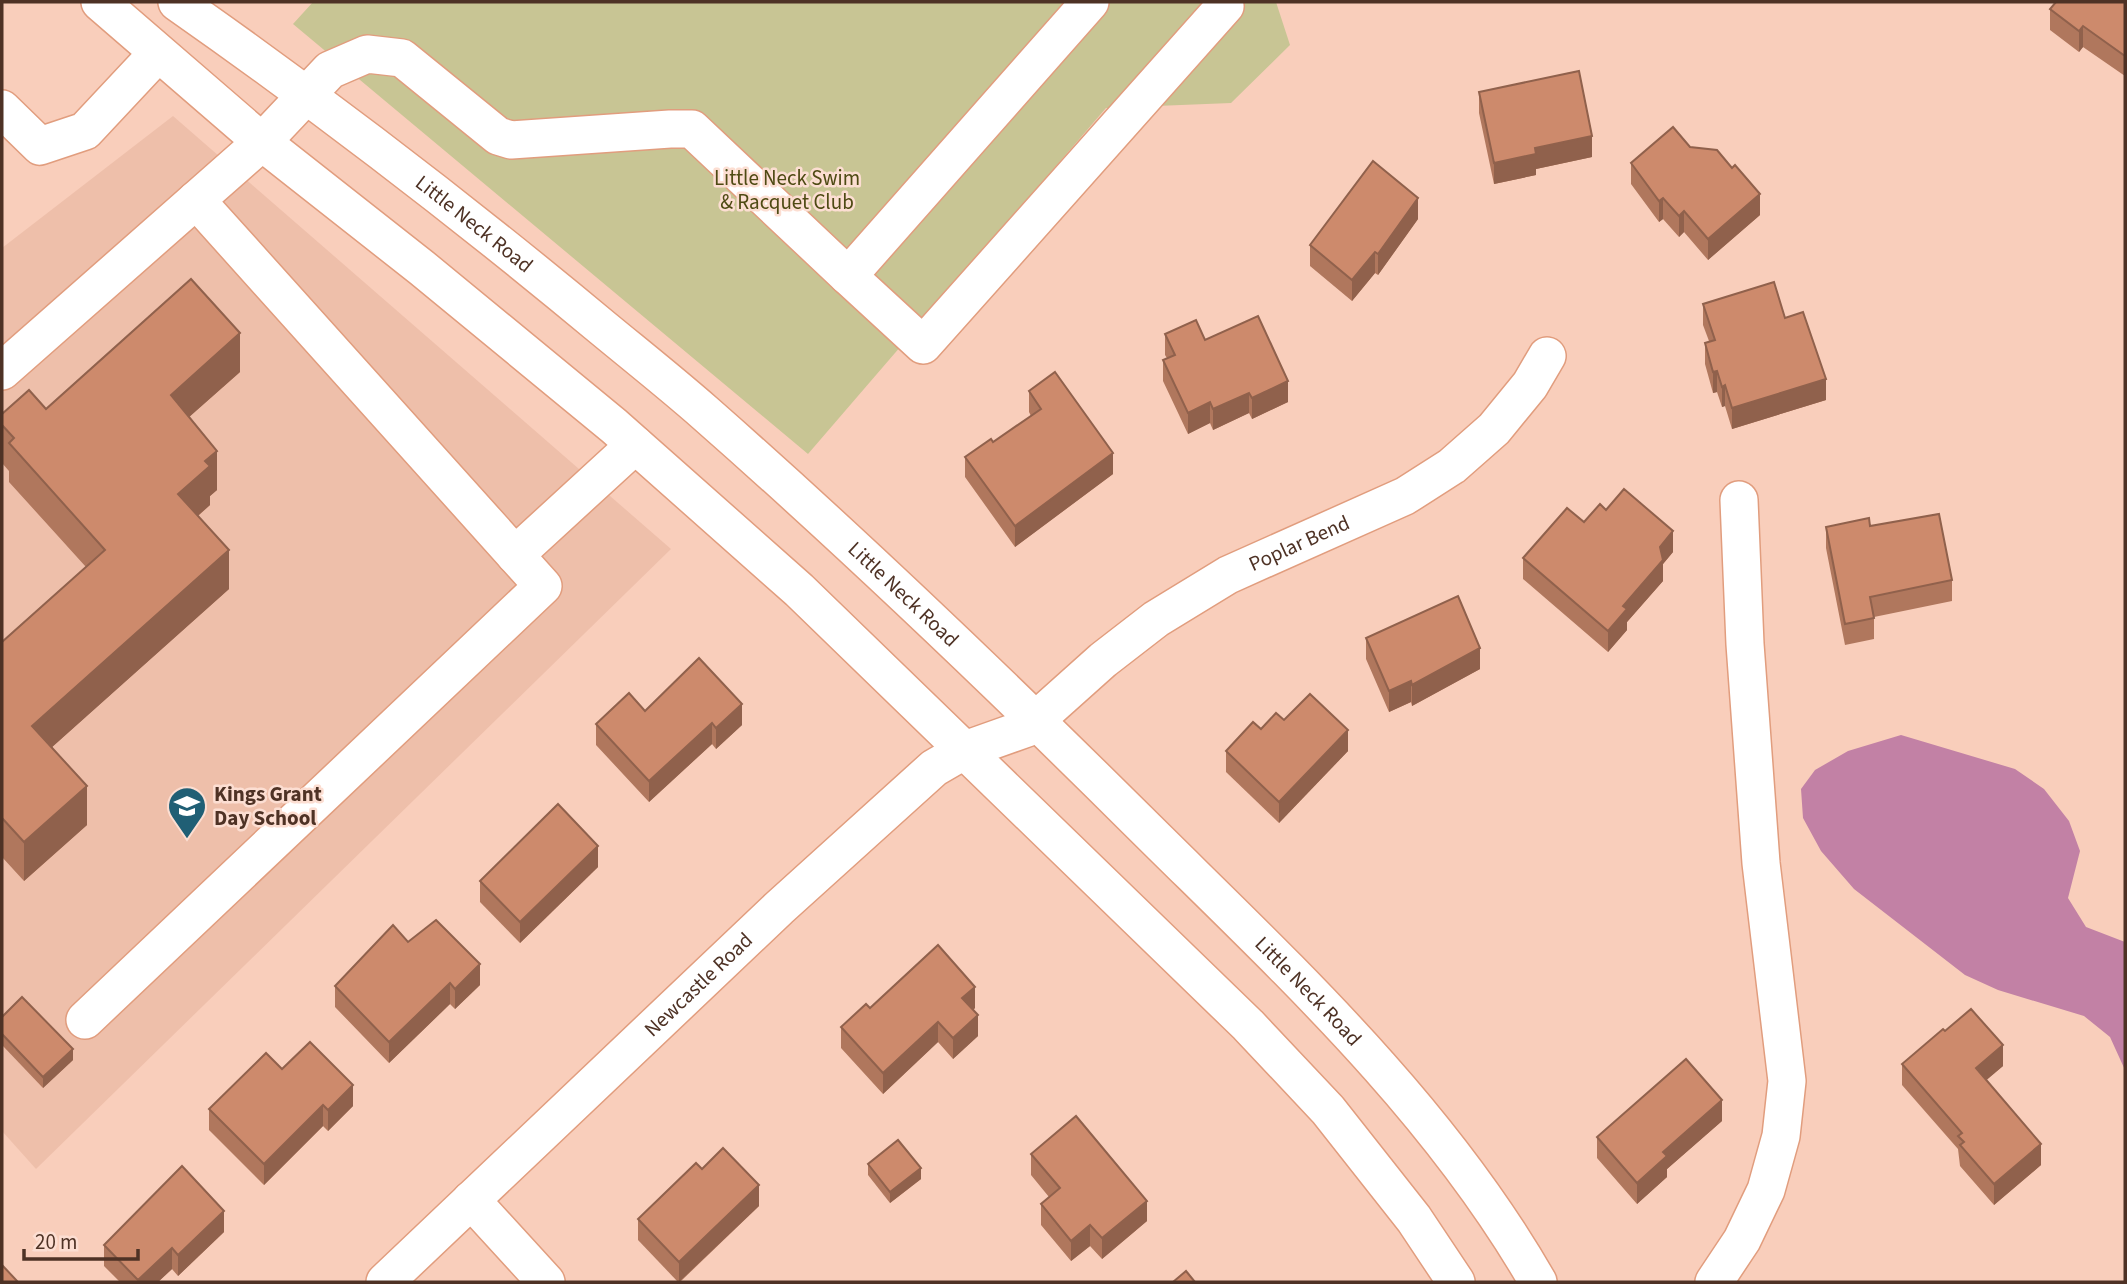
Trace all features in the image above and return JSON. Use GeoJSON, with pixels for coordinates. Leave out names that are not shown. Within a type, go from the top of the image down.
{"type":"FeatureCollection","features":[{"type":"Feature","properties":{"kind":"street"},"geometry":{"type":"LineString","coordinates":[[100,2],[262,142],[422,268],[635,445],[799,590],[1248,1025],[1328,1110],[1414,1219],[1456,1282]]}},
{"type":"Feature","properties":{"kind":"street","name":"Little Neck Road"},"geometry":{"type":"LineString","coordinates":[[177,2],[306,93],[504,245],[704,411],[906,596],[1037,720],[1327,1008],[1406,1096],[1478,1190],[1538,1282]]}},
{"type":"Feature","properties":{"kind":"street"},"geometry":{"type":"LineString","coordinates":[[848,276],[1090,2]]}},
{"type":"Feature","properties":{"kind":"street"},"geometry":{"type":"LineString","coordinates":[[2,371],[262,142],[330,70],[367,54],[402,58],[498,136],[511,140],[692,129],[923,345],[1225,6],[1224,2]]}},
{"type":"Feature","properties":{"kind":"street"},"geometry":{"type":"LineString","coordinates":[[2,109],[40,146],[85,131],[158,52]]}},
{"type":"Feature","properties":{"kind":"street"},"geometry":{"type":"LineString","coordinates":[[85,1020],[543,586],[196,200]]}},
{"type":"Feature","properties":{"kind":"street","name":"Poplar Bend"},"geometry":{"type":"LineString","coordinates":[[1037,720],[1113,652],[1156,619],[1228,575],[1405,496],[1452,466],[1494,429],[1530,384],[1547,356]]}},
{"type":"Feature","properties":{"kind":"street"},"geometry":{"type":"LineString","coordinates":[[515,555],[635,445]]}},
{"type":"Feature","properties":{"kind":"street"},"geometry":{"type":"LineString","coordinates":[[1714,1282],[1742,1240],[1766,1190],[1781,1136],[1787,1081],[1761,863],[1745,644],[1739,500]]}},
{"type":"Feature","properties":{"kind":"street","name":"Newcastle Road"},"geometry":{"type":"LineString","coordinates":[[385,1282],[779,908],[934,768],[965,750],[1027,728],[1037,720]]}},
{"type":"Feature","properties":{"kind":"street"},"geometry":{"type":"LineString","coordinates":[[471,1200],[546,1282]]}},
{"type":"Feature","properties":{"kind":"shaded area","name":"Kings Grant Day School"},"geometry":{"type":"Polygon","coordinates":[[[173,116],[671,549],[36,1169],[2,1131],[2,248],[173,116]]]}},
{"type":"Feature","properties":{"kind":"shaded area"},"geometry":{"type":"Polygon","coordinates":[[[1901,735],[2015,769],[2044,789],[2069,821],[2080,851],[2068,898],[2086,927],[2125,942],[2125,1070],[2110,1037],[2084,1016],[1998,990],[1965,975],[1854,889],[1821,851],[1803,818],[1801,789],[1815,770],[1848,751],[1901,735]]]}},
{"type":"Feature","properties":{"kind":"green space","name":"Little Neck Swim & Racquet Club"},"geometry":{"type":"Polygon","coordinates":[[[313,2],[1276,2],[1290,45],[1231,103],[1106,108],[808,454],[293,24],[313,2]]]}},
{"type":"Feature","properties":{"kind":"building"},"geometry":{"type":"Polygon","coordinates":[[[2056,2],[2125,2],[2125,56],[2083,26],[2079,31],[2050,9],[2056,2]]]}},
{"type":"Feature","properties":{"kind":"building"},"geometry":{"type":"Polygon","coordinates":[[[1579,71],[1592,136],[1535,148],[1536,154],[1494,163],[1479,92],[1579,71]]]}},
{"type":"Feature","properties":{"kind":"building"},"geometry":{"type":"Polygon","coordinates":[[[1673,127],[1690,147],[1717,150],[1732,168],[1735,165],[1760,194],[1708,239],[1684,211],[1679,216],[1663,198],[1659,201],[1631,163],[1673,127]]]}},
{"type":"Feature","properties":{"kind":"building"},"geometry":{"type":"Polygon","coordinates":[[[1373,161],[1418,198],[1378,254],[1375,252],[1352,280],[1310,245],[1373,161]]]}},
{"type":"Feature","properties":{"kind":"building"},"geometry":{"type":"Polygon","coordinates":[[[191,279],[240,333],[171,395],[217,451],[205,461],[210,466],[178,494],[229,550],[32,726],[87,786],[24,842],[2,818],[2,642],[105,550],[9,443],[14,438],[2,425],[2,414],[29,390],[46,409],[191,279]]]}},
{"type":"Feature","properties":{"kind":"building"},"geometry":{"type":"Polygon","coordinates":[[[1774,282],[1785,318],[1803,312],[1826,379],[1732,408],[1725,385],[1722,387],[1717,371],[1713,372],[1705,343],[1715,340],[1703,304],[1774,282]]]}},
{"type":"Feature","properties":{"kind":"building"},"geometry":{"type":"Polygon","coordinates":[[[1258,316],[1288,381],[1252,398],[1249,393],[1213,409],[1210,402],[1188,413],[1163,360],[1175,355],[1165,334],[1196,320],[1205,340],[1258,316]]]}},
{"type":"Feature","properties":{"kind":"building"},"geometry":{"type":"Polygon","coordinates":[[[1055,372],[1113,453],[1015,526],[965,457],[991,439],[993,442],[1041,409],[1029,391],[1055,372]]]}},
{"type":"Feature","properties":{"kind":"building"},"geometry":{"type":"Polygon","coordinates":[[[1624,489],[1673,531],[1660,547],[1663,560],[1623,606],[1627,609],[1608,631],[1523,558],[1567,508],[1584,522],[1600,504],[1606,510],[1624,489]]]}},
{"type":"Feature","properties":{"kind":"building"},"geometry":{"type":"Polygon","coordinates":[[[1939,514],[1952,580],[1870,597],[1874,618],[1845,624],[1826,527],[1869,518],[1870,526],[1939,514]]]}},
{"type":"Feature","properties":{"kind":"building"},"geometry":{"type":"Polygon","coordinates":[[[1458,596],[1480,648],[1412,685],[1411,681],[1389,691],[1366,638],[1458,596]]]}},
{"type":"Feature","properties":{"kind":"building"},"geometry":{"type":"Polygon","coordinates":[[[699,658],[742,704],[716,728],[712,723],[649,781],[596,724],[629,693],[645,711],[699,658]]]}},
{"type":"Feature","properties":{"kind":"building"},"geometry":{"type":"Polygon","coordinates":[[[1310,694],[1348,730],[1279,802],[1226,751],[1253,722],[1261,729],[1276,713],[1284,720],[1310,694]]]}},
{"type":"Feature","properties":{"kind":"building"},"geometry":{"type":"Polygon","coordinates":[[[558,804],[598,846],[520,922],[480,881],[558,804]]]}},
{"type":"Feature","properties":{"kind":"building"},"geometry":{"type":"Polygon","coordinates":[[[436,920],[480,964],[455,989],[450,983],[389,1042],[335,986],[393,925],[408,942],[436,920]]]}},
{"type":"Feature","properties":{"kind":"building"},"geometry":{"type":"Polygon","coordinates":[[[938,945],[975,987],[962,998],[978,1015],[953,1038],[938,1022],[883,1073],[841,1027],[866,1004],[870,1008],[938,945]]]}},
{"type":"Feature","properties":{"kind":"building"},"geometry":{"type":"Polygon","coordinates":[[[22,997],[73,1049],[43,1077],[2,1034],[2,1017],[22,997]]]}},
{"type":"Feature","properties":{"kind":"building"},"geometry":{"type":"Polygon","coordinates":[[[1971,1009],[2003,1045],[1976,1068],[2041,1144],[1994,1184],[1960,1145],[1964,1142],[1958,1136],[1962,1133],[1902,1064],[1971,1009]]]}},
{"type":"Feature","properties":{"kind":"building"},"geometry":{"type":"Polygon","coordinates":[[[310,1042],[353,1085],[328,1110],[323,1105],[264,1164],[209,1109],[266,1053],[282,1069],[310,1042]]]}},
{"type":"Feature","properties":{"kind":"building"},"geometry":{"type":"Polygon","coordinates":[[[1686,1059],[1722,1100],[1663,1152],[1667,1156],[1637,1183],[1597,1137],[1686,1059]]]}},
{"type":"Feature","properties":{"kind":"building"},"geometry":{"type":"Polygon","coordinates":[[[1076,1116],[1147,1201],[1102,1238],[1090,1225],[1071,1241],[1041,1204],[1060,1188],[1031,1154],[1076,1116]]]}},
{"type":"Feature","properties":{"kind":"building"},"geometry":{"type":"Polygon","coordinates":[[[898,1140],[921,1168],[890,1192],[868,1164],[898,1140]]]}},
{"type":"Feature","properties":{"kind":"building"},"geometry":{"type":"Polygon","coordinates":[[[723,1148],[759,1185],[679,1262],[638,1219],[696,1163],[702,1169],[723,1148]]]}},
{"type":"Feature","properties":{"kind":"building"},"geometry":{"type":"Polygon","coordinates":[[[182,1166],[224,1211],[178,1255],[172,1248],[138,1280],[104,1245],[182,1166]]]}},
{"type":"Feature","properties":{"kind":"building"},"geometry":{"type":"Polygon","coordinates":[[[2,1265],[18,1282],[2,1282],[2,1265]]]}},
{"type":"Feature","properties":{"kind":"building"},"geometry":{"type":"Polygon","coordinates":[[[1186,1271],[1195,1282],[1173,1282],[1186,1271]]]}},
{"type":"Feature","properties":{"kind":"place","name":"Kings Grant Day School"},"geometry":{"type":"Point","coordinates":[187,840]}}]}
